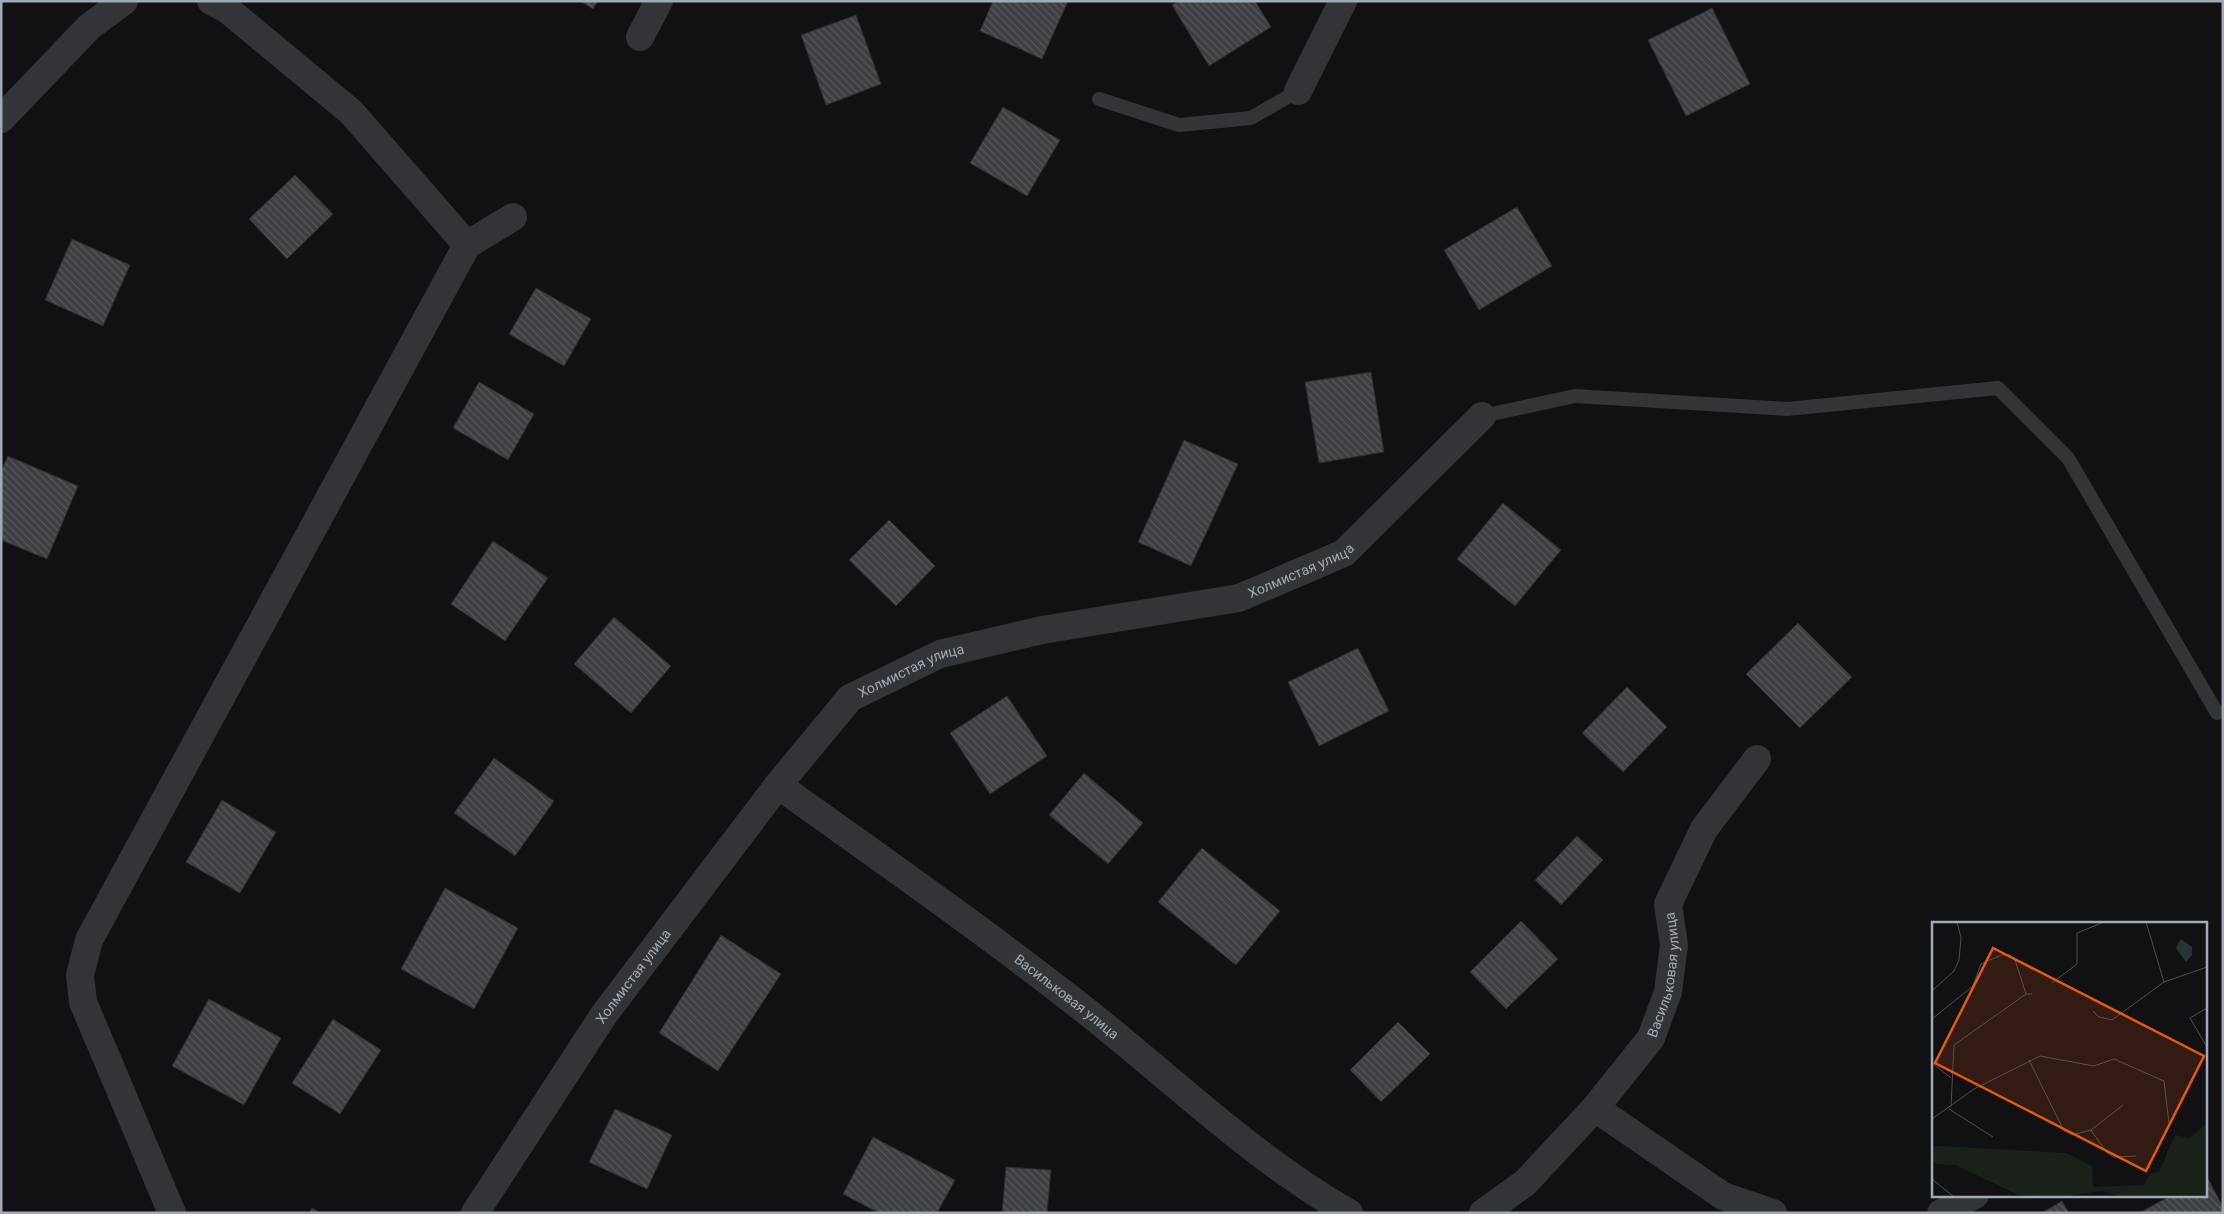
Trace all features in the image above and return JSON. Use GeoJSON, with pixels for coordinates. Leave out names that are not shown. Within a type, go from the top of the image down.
{"type":"FeatureCollection","features":[{"type":"Feature","properties":{"kind":"street"},"geometry":{"type":"LineString","coordinates":[[1,119],[89,26],[124,1]]}},
{"type":"Feature","properties":{"kind":"street"},"geometry":{"type":"LineString","coordinates":[[212,1],[228,10],[351,112],[467,245]]}},
{"type":"Feature","properties":{"kind":"street"},"geometry":{"type":"LineString","coordinates":[[640,37],[659,1]]}},
{"type":"Feature","properties":{"kind":"street"},"geometry":{"type":"LineString","coordinates":[[1298,91],[1343,1]]}},
{"type":"Feature","properties":{"kind":"street"},"geometry":{"type":"LineString","coordinates":[[172,1213],[83,1002],[80,975],[89,940],[467,245],[513,217]]}},
{"type":"Feature","properties":{"kind":"street","name":"Холмистая улица"},"geometry":{"type":"LineString","coordinates":[[474,1213],[603,1016],[778,785],[850,698],[940,654],[1042,630],[1239,598],[1344,553],[1482,416]]}},
{"type":"Feature","properties":{"kind":"street","name":"Васильковая улица"},"geometry":{"type":"LineString","coordinates":[[1483,1213],[1525,1183],[1595,1108],[1651,1038],[1668,992],[1674,945],[1668,904],[1704,829],[1757,759]]}},
{"type":"Feature","properties":{"kind":"street","name":"Васильковая улица"},"geometry":{"type":"LineString","coordinates":[[778,785],[969,922],[1086,1011],[1200,1107],[1318,1196],[1349,1213]]}},
{"type":"Feature","properties":{"kind":"street"},"geometry":{"type":"LineString","coordinates":[[1595,1108],[1723,1196],[1774,1213]]}},
{"type":"Feature","properties":{"kind":"street"},"geometry":{"type":"LineString","coordinates":[[1941,1213],[1974,1196]]}},
{"type":"Feature","properties":{"kind":"lane"},"geometry":{"type":"LineString","coordinates":[[1099,99],[1179,125],[1251,118],[1298,91]]}},
{"type":"Feature","properties":{"kind":"lane"},"geometry":{"type":"LineString","coordinates":[[1482,416],[1575,396],[1787,409],[1998,388],[2068,458],[2217,713]]}},
{"type":"Feature","properties":{"kind":"building"},"geometry":{"type":"Polygon","coordinates":[[[580,1],[598,1],[593,9],[580,1]]]}},
{"type":"Feature","properties":{"kind":"building"},"geometry":{"type":"Polygon","coordinates":[[[993,1],[1068,1],[1042,59],[980,31],[993,1]]]}},
{"type":"Feature","properties":{"kind":"building"},"geometry":{"type":"Polygon","coordinates":[[[1179,1],[1255,1],[1271,27],[1209,66],[1172,5],[1179,1]]]}},
{"type":"Feature","properties":{"kind":"building"},"geometry":{"type":"Polygon","coordinates":[[[1712,8],[1750,84],[1686,116],[1648,40],[1712,8]]]}},
{"type":"Feature","properties":{"kind":"building"},"geometry":{"type":"Polygon","coordinates":[[[856,15],[881,84],[826,105],[801,35],[856,15]]]}},
{"type":"Feature","properties":{"kind":"building"},"geometry":{"type":"Polygon","coordinates":[[[1003,107],[1060,140],[1027,196],[970,163],[1003,107]]]}},
{"type":"Feature","properties":{"kind":"building"},"geometry":{"type":"Polygon","coordinates":[[[295,175],[333,214],[287,259],[249,219],[295,175]]]}},
{"type":"Feature","properties":{"kind":"building"},"geometry":{"type":"Polygon","coordinates":[[[1517,207],[1552,266],[1479,310],[1444,250],[1517,207]]]}},
{"type":"Feature","properties":{"kind":"building"},"geometry":{"type":"Polygon","coordinates":[[[72,239],[130,265],[103,326],[45,300],[72,239]]]}},
{"type":"Feature","properties":{"kind":"building"},"geometry":{"type":"Polygon","coordinates":[[[536,288],[591,319],[564,366],[509,334],[536,288]]]}},
{"type":"Feature","properties":{"kind":"building"},"geometry":{"type":"Polygon","coordinates":[[[1371,372],[1384,452],[1319,463],[1305,382],[1371,372]]]}},
{"type":"Feature","properties":{"kind":"building"},"geometry":{"type":"Polygon","coordinates":[[[479,382],[534,414],[508,460],[453,428],[479,382]]]}},
{"type":"Feature","properties":{"kind":"building"},"geometry":{"type":"Polygon","coordinates":[[[1184,440],[1238,464],[1191,566],[1138,542],[1184,440]]]}},
{"type":"Feature","properties":{"kind":"building"},"geometry":{"type":"Polygon","coordinates":[[[8,456],[78,486],[47,559],[1,540],[1,471],[8,456]]]}},
{"type":"Feature","properties":{"kind":"building"},"geometry":{"type":"Polygon","coordinates":[[[1503,503],[1561,550],[1515,606],[1457,559],[1503,503]]]}},
{"type":"Feature","properties":{"kind":"building"},"geometry":{"type":"Polygon","coordinates":[[[889,520],[935,566],[896,606],[849,560],[889,520]]]}},
{"type":"Feature","properties":{"kind":"building"},"geometry":{"type":"Polygon","coordinates":[[[493,541],[548,578],[505,641],[451,604],[493,541]]]}},
{"type":"Feature","properties":{"kind":"building"},"geometry":{"type":"Polygon","coordinates":[[[614,617],[671,666],[631,713],[574,664],[614,617]]]}},
{"type":"Feature","properties":{"kind":"building"},"geometry":{"type":"Polygon","coordinates":[[[1798,623],[1852,677],[1800,728],[1746,674],[1798,623]]]}},
{"type":"Feature","properties":{"kind":"building"},"geometry":{"type":"Polygon","coordinates":[[[1358,648],[1389,711],[1319,746],[1288,682],[1358,648]]]}},
{"type":"Feature","properties":{"kind":"building"},"geometry":{"type":"Polygon","coordinates":[[[1627,687],[1667,727],[1623,772],[1582,733],[1627,687]]]}},
{"type":"Feature","properties":{"kind":"building"},"geometry":{"type":"Polygon","coordinates":[[[1007,696],[1047,756],[990,794],[950,733],[1007,696]]]}},
{"type":"Feature","properties":{"kind":"building"},"geometry":{"type":"Polygon","coordinates":[[[494,758],[554,801],[515,856],[454,813],[494,758]]]}},
{"type":"Feature","properties":{"kind":"building"},"geometry":{"type":"Polygon","coordinates":[[[1084,773],[1143,823],[1108,864],[1049,815],[1084,773]]]}},
{"type":"Feature","properties":{"kind":"building"},"geometry":{"type":"Polygon","coordinates":[[[222,800],[276,832],[240,893],[186,862],[222,800]]]}},
{"type":"Feature","properties":{"kind":"building"},"geometry":{"type":"Polygon","coordinates":[[[1577,836],[1603,860],[1561,905],[1535,880],[1577,836]]]}},
{"type":"Feature","properties":{"kind":"building"},"geometry":{"type":"Polygon","coordinates":[[[1202,848],[1280,911],[1236,965],[1158,902],[1202,848]]]}},
{"type":"Feature","properties":{"kind":"building"},"geometry":{"type":"Polygon","coordinates":[[[445,888],[518,928],[474,1009],[401,969],[445,888]]]}},
{"type":"Feature","properties":{"kind":"building"},"geometry":{"type":"Polygon","coordinates":[[[1521,921],[1558,959],[1506,1009],[1470,972],[1521,921]]]}},
{"type":"Feature","properties":{"kind":"building"},"geometry":{"type":"Polygon","coordinates":[[[721,935],[781,974],[718,1071],[659,1033],[721,935]]]}},
{"type":"Feature","properties":{"kind":"building"},"geometry":{"type":"Polygon","coordinates":[[[209,999],[281,1038],[244,1105],[172,1066],[209,999]]]}},
{"type":"Feature","properties":{"kind":"building"},"geometry":{"type":"Polygon","coordinates":[[[333,1019],[381,1050],[340,1114],[292,1083],[333,1019]]]}},
{"type":"Feature","properties":{"kind":"building"},"geometry":{"type":"Polygon","coordinates":[[[1398,1022],[1430,1054],[1381,1102],[1350,1070],[1398,1022]]]}},
{"type":"Feature","properties":{"kind":"building"},"geometry":{"type":"Polygon","coordinates":[[[615,1109],[672,1135],[647,1189],[589,1162],[615,1109]]]}},
{"type":"Feature","properties":{"kind":"building"},"geometry":{"type":"Polygon","coordinates":[[[873,1137],[955,1180],[937,1213],[879,1213],[843,1194],[873,1137]]]}},
{"type":"Feature","properties":{"kind":"building"},"geometry":{"type":"Polygon","coordinates":[[[1006,1167],[1051,1170],[1047,1213],[1002,1213],[1006,1167]]]}},
{"type":"Feature","properties":{"kind":"building"},"geometry":{"type":"Polygon","coordinates":[[[2207,1177],[2223,1207],[2223,1213],[2139,1213],[2170,1196],[2206,1196],[2207,1177]]]}},
{"type":"Feature","properties":{"kind":"building"},"geometry":{"type":"Polygon","coordinates":[[[2062,1201],[2069,1213],[2042,1213],[2062,1201]]]}},
{"type":"Feature","properties":{"kind":"building"},"geometry":{"type":"Polygon","coordinates":[[[312,1208],[321,1213],[309,1213],[312,1208]]]}}]}
